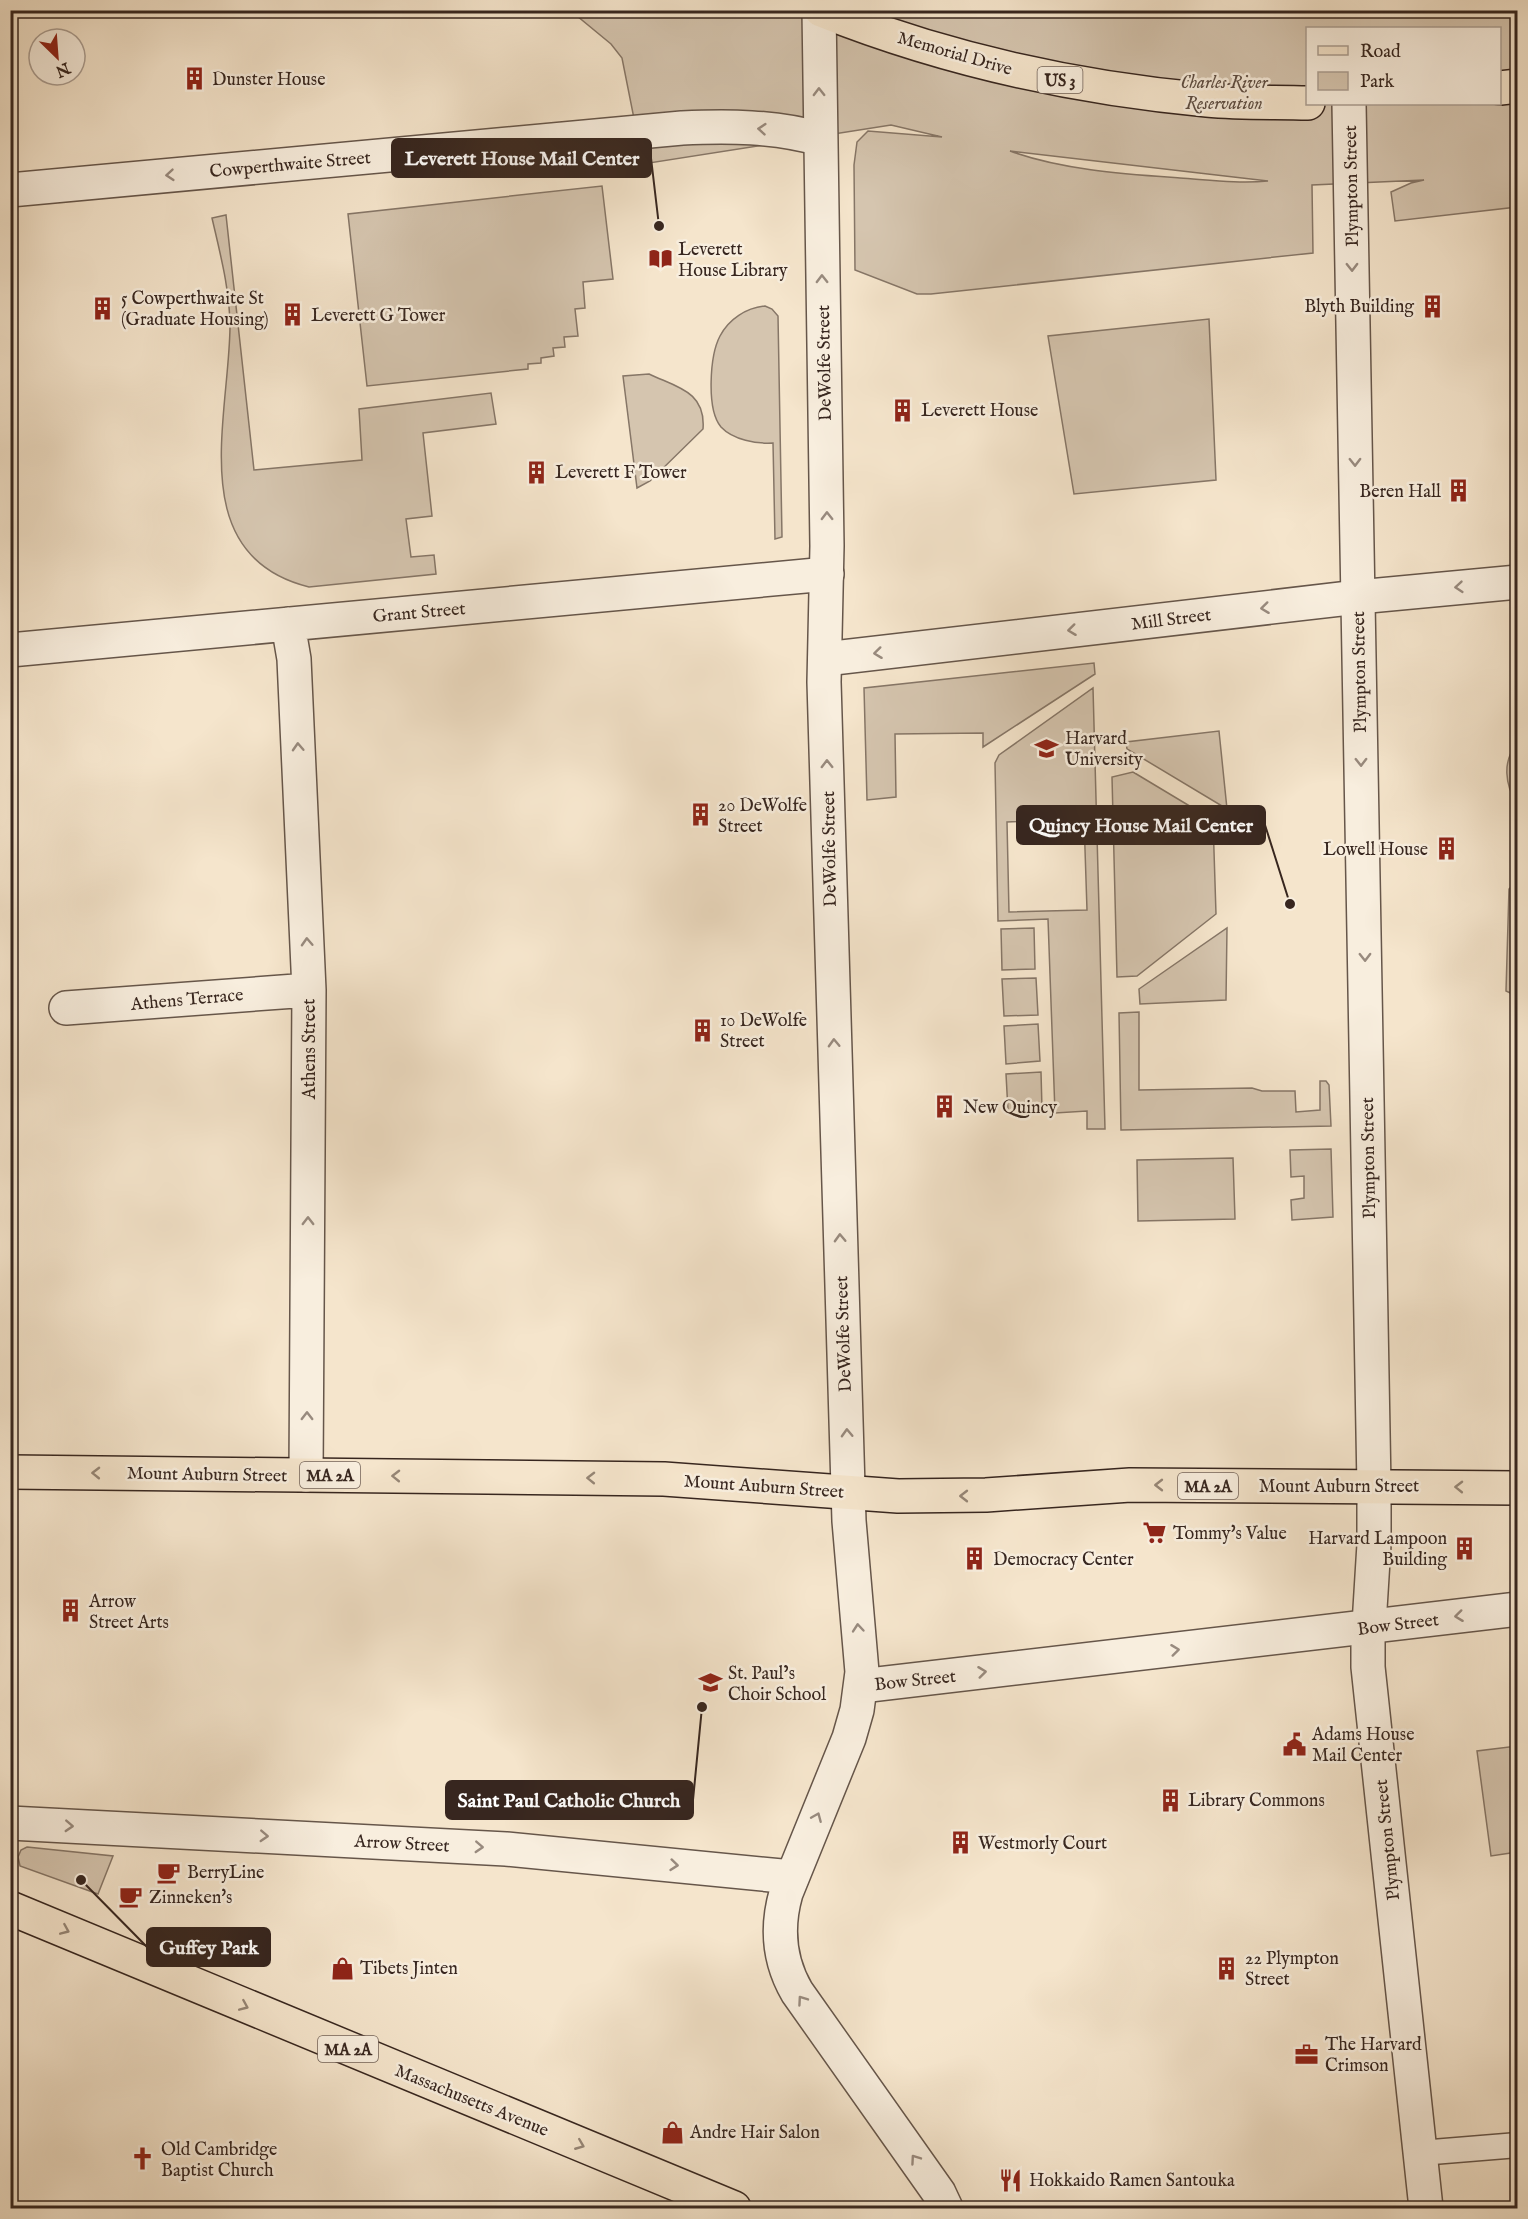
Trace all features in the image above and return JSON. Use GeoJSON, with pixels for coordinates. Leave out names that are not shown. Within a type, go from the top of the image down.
{"type":"FeatureCollection","features":[{"type":"Feature","properties":{"kind":"main road","name":"Memorial Drive"},"geometry":{"type":"LineString","coordinates":[[820,10],[956,55],[1063,80],[1135,92],[1208,100],[1306,103]]}},
{"type":"Feature","properties":{"kind":"main road"},"geometry":{"type":"LineString","coordinates":[[1501,88],[1518,86]]}},
{"type":"Feature","properties":{"kind":"main road","name":"Mount Auburn Street"},"geometry":{"type":"LineString","coordinates":[[10,1472],[664,1479],[898,1496],[974,1496],[1130,1485],[1518,1488]]}},
{"type":"Feature","properties":{"kind":"main road","name":"Massachusetts Avenue"},"geometry":{"type":"LineString","coordinates":[[10,1908],[734,2208]]}},
{"type":"Feature","properties":{"kind":"street","name":"DeWolfe Street"},"geometry":{"type":"LineString","coordinates":[[820,10],[827,574],[825,659],[831,956],[849,1521],[862,1672],[861,1686]]}},
{"type":"Feature","properties":{"kind":"street","name":"Plympton Street"},"geometry":{"type":"LineString","coordinates":[[1349,105],[1374,1487],[1374,1544],[1368,1667],[1426,2208]]}},
{"type":"Feature","properties":{"kind":"street","name":"Cowperthwaite Street"},"geometry":{"type":"LineString","coordinates":[[10,190],[700,127],[769,130],[820,139]]}},
{"type":"Feature","properties":{"kind":"street","name":"Grant Street"},"geometry":{"type":"LineString","coordinates":[[10,650],[827,574]]}},
{"type":"Feature","properties":{"kind":"street","name":"Mill Street"},"geometry":{"type":"LineString","coordinates":[[825,659],[1358,597],[1518,582]]}},
{"type":"Feature","properties":{"kind":"street","name":"Athens Street"},"geometry":{"type":"LineString","coordinates":[[288,624],[294,659],[309,990],[306,1475]]}},
{"type":"Feature","properties":{"kind":"street","name":"Athens Terrace"},"geometry":{"type":"LineString","coordinates":[[66,1008],[309,990]]}},
{"type":"Feature","properties":{"kind":"street","name":"Bow Street"},"geometry":{"type":"LineString","coordinates":[[946,2208],[939,2193],[797,1992],[788,1976],[782,1957],[780,1932],[782,1905],[849,1738],[861,1686],[1518,1609]]}},
{"type":"Feature","properties":{"kind":"street","name":"Arrow Street"},"geometry":{"type":"LineString","coordinates":[[10,1823],[506,1849],[792,1877]]}},
{"type":"Feature","properties":{"kind":"lane"},"geometry":{"type":"LineString","coordinates":[[1420,2153],[1518,2145]]}},
{"type":"Feature","properties":{"kind":"green space","name":"Charles River Reservation"},"geometry":{"type":"Polygon","coordinates":[[[571,11],[1517,11],[1517,207],[1395,221],[1391,192],[1424,180],[1312,185],[1313,253],[917,294],[855,270],[854,165],[857,142],[868,131],[942,137],[891,125],[643,164],[622,58],[611,44],[571,11]],[[1010,151],[1051,163],[1116,173],[1224,181],[1268,181],[1010,151]]]}},
{"type":"Feature","properties":{"kind":"green space"},"geometry":{"type":"Polygon","coordinates":[[[602,186],[613,279],[583,282],[585,308],[575,309],[578,336],[564,337],[565,347],[553,348],[554,356],[541,358],[541,363],[528,364],[528,369],[367,386],[348,214],[602,186]]]}},
{"type":"Feature","properties":{"kind":"green space"},"geometry":{"type":"Polygon","coordinates":[[[226,215],[254,470],[362,460],[359,409],[491,393],[496,424],[423,433],[432,516],[406,519],[411,557],[434,555],[436,574],[309,587],[270,571],[244,546],[229,515],[222,480],[222,442],[230,313],[212,218],[226,215]]]}},
{"type":"Feature","properties":{"kind":"green space"},"geometry":{"type":"Polygon","coordinates":[[[765,306],[772,309],[778,316],[782,537],[775,539],[773,443],[746,440],[726,431],[716,419],[711,395],[712,368],[720,336],[728,324],[739,315],[765,306]]]}},
{"type":"Feature","properties":{"kind":"green space"},"geometry":{"type":"Polygon","coordinates":[[[1209,319],[1216,480],[1074,494],[1048,336],[1209,319]]]}},
{"type":"Feature","properties":{"kind":"green space"},"geometry":{"type":"Polygon","coordinates":[[[649,374],[679,387],[694,398],[703,416],[703,429],[650,481],[637,488],[623,376],[649,374]]]}},
{"type":"Feature","properties":{"kind":"green space"},"geometry":{"type":"Polygon","coordinates":[[[1094,663],[1095,674],[983,747],[983,733],[895,734],[896,797],[867,800],[864,688],[1094,663]]]}},
{"type":"Feature","properties":{"kind":"green space"},"geometry":{"type":"Polygon","coordinates":[[[1093,688],[1105,1129],[1087,1129],[1087,1111],[1055,1113],[1048,919],[998,921],[995,763],[999,755],[1093,688]],[[1084,819],[1007,822],[1009,912],[1087,910],[1084,819]]]}},
{"type":"Feature","properties":{"kind":"green space"},"geometry":{"type":"Polygon","coordinates":[[[1219,731],[1227,809],[1127,749],[1126,742],[1219,731]]]}},
{"type":"Feature","properties":{"kind":"green space"},"geometry":{"type":"Polygon","coordinates":[[[1517,744],[1517,804],[1510,789],[1507,765],[1517,744]]]}},
{"type":"Feature","properties":{"kind":"green space"},"geometry":{"type":"Polygon","coordinates":[[[1133,772],[1213,820],[1216,914],[1137,976],[1117,977],[1112,777],[1133,772]]]}},
{"type":"Feature","properties":{"kind":"green space"},"geometry":{"type":"Polygon","coordinates":[[[1516,882],[1518,883],[1517,996],[1506,991],[1509,889],[1516,882]]]}},
{"type":"Feature","properties":{"kind":"green space"},"geometry":{"type":"Polygon","coordinates":[[[1034,928],[1035,969],[1002,970],[1001,929],[1034,928]]]}},
{"type":"Feature","properties":{"kind":"green space"},"geometry":{"type":"Polygon","coordinates":[[[1227,928],[1226,1000],[1140,1004],[1139,989],[1227,928]]]}},
{"type":"Feature","properties":{"kind":"green space"},"geometry":{"type":"Polygon","coordinates":[[[1036,978],[1038,1015],[1004,1016],[1002,979],[1036,978]]]}},
{"type":"Feature","properties":{"kind":"green space"},"geometry":{"type":"Polygon","coordinates":[[[1139,1012],[1139,1090],[1252,1088],[1262,1091],[1295,1091],[1296,1112],[1320,1110],[1320,1081],[1326,1081],[1329,1085],[1331,1126],[1121,1130],[1119,1013],[1139,1012]]]}},
{"type":"Feature","properties":{"kind":"green space"},"geometry":{"type":"Polygon","coordinates":[[[1038,1024],[1040,1061],[1006,1064],[1004,1026],[1038,1024]]]}},
{"type":"Feature","properties":{"kind":"green space"},"geometry":{"type":"Polygon","coordinates":[[[1041,1072],[1042,1109],[1008,1111],[1006,1074],[1041,1072]]]}},
{"type":"Feature","properties":{"kind":"green space"},"geometry":{"type":"Polygon","coordinates":[[[1331,1149],[1333,1217],[1292,1220],[1291,1200],[1304,1198],[1304,1176],[1291,1177],[1290,1150],[1331,1149]]]}},
{"type":"Feature","properties":{"kind":"green space"},"geometry":{"type":"Polygon","coordinates":[[[1233,1158],[1235,1219],[1138,1221],[1137,1160],[1233,1158]]]}},
{"type":"Feature","properties":{"kind":"green space"},"geometry":{"type":"Polygon","coordinates":[[[1517,1746],[1517,1852],[1491,1856],[1477,1751],[1517,1746]]]}},
{"type":"Feature","properties":{"kind":"green space"},"geometry":{"type":"Polygon","coordinates":[[[27,1847],[113,1856],[98,1894],[20,1866],[18,1857],[21,1850],[27,1847]]]}},
{"type":"Feature","properties":{"kind":"place","name":"Dunster House"},"geometry":{"type":"Point","coordinates":[194,79]}},
{"type":"Feature","properties":{"kind":"place","name":"Leverett House Mail Center"},"geometry":{"type":"Point","coordinates":[659,226]}},
{"type":"Feature","properties":{"kind":"place","name":"Leverett House Library"},"geometry":{"type":"Point","coordinates":[660,259]}},
{"type":"Feature","properties":{"kind":"place","name":"Blyth Building"},"geometry":{"type":"Point","coordinates":[1432,306]}},
{"type":"Feature","properties":{"kind":"place","name":"5 Cowperthwaite St (Graduate Housing)"},"geometry":{"type":"Point","coordinates":[103,308]}},
{"type":"Feature","properties":{"kind":"place","name":"Leverett G Tower"},"geometry":{"type":"Point","coordinates":[293,315]}},
{"type":"Feature","properties":{"kind":"place","name":"Leverett House"},"geometry":{"type":"Point","coordinates":[903,410]}},
{"type":"Feature","properties":{"kind":"place","name":"Leverett F Tower"},"geometry":{"type":"Point","coordinates":[537,472]}},
{"type":"Feature","properties":{"kind":"place","name":"Beren Hall"},"geometry":{"type":"Point","coordinates":[1459,491]}},
{"type":"Feature","properties":{"kind":"place","name":"Harvard University"},"geometry":{"type":"Point","coordinates":[1047,748]}},
{"type":"Feature","properties":{"kind":"place","name":"20 DeWolfe Street"},"geometry":{"type":"Point","coordinates":[700,815]}},
{"type":"Feature","properties":{"kind":"place","name":"Lowell House"},"geometry":{"type":"Point","coordinates":[1446,849]}},
{"type":"Feature","properties":{"kind":"place","name":"Quincy House Mail Center"},"geometry":{"type":"Point","coordinates":[1290,904]}},
{"type":"Feature","properties":{"kind":"place","name":"10 DeWolfe Street"},"geometry":{"type":"Point","coordinates":[702,1030]}},
{"type":"Feature","properties":{"kind":"place","name":"New Quincy"},"geometry":{"type":"Point","coordinates":[945,1107]}},
{"type":"Feature","properties":{"kind":"place","name":"Tommy's Value"},"geometry":{"type":"Point","coordinates":[1155,1533]}},
{"type":"Feature","properties":{"kind":"place","name":"Harvard Lampoon Building"},"geometry":{"type":"Point","coordinates":[1465,1548]}},
{"type":"Feature","properties":{"kind":"place","name":"Democracy Center"},"geometry":{"type":"Point","coordinates":[975,1559]}},
{"type":"Feature","properties":{"kind":"place","name":"Arrow Street Arts"},"geometry":{"type":"Point","coordinates":[71,1611]}},
{"type":"Feature","properties":{"kind":"place","name":"St. Paul’s Choir School"},"geometry":{"type":"Point","coordinates":[710,1683]}},
{"type":"Feature","properties":{"kind":"place","name":"Saint Paul Catholic Church"},"geometry":{"type":"Point","coordinates":[702,1707]}},
{"type":"Feature","properties":{"kind":"place","name":"Adams House Mail Center"},"geometry":{"type":"Point","coordinates":[1294,1744]}},
{"type":"Feature","properties":{"kind":"place","name":"Library Commons"},"geometry":{"type":"Point","coordinates":[1170,1800]}},
{"type":"Feature","properties":{"kind":"place","name":"Westmorly Court"},"geometry":{"type":"Point","coordinates":[960,1843]}},
{"type":"Feature","properties":{"kind":"place","name":"BerryLine"},"geometry":{"type":"Point","coordinates":[169,1872]}},
{"type":"Feature","properties":{"kind":"place","name":"Guffey Park"},"geometry":{"type":"Point","coordinates":[81,1880]}},
{"type":"Feature","properties":{"kind":"place","name":"Zinneken's"},"geometry":{"type":"Point","coordinates":[131,1897]}},
{"type":"Feature","properties":{"kind":"place","name":"Tibets Jinten"},"geometry":{"type":"Point","coordinates":[342,1968]}},
{"type":"Feature","properties":{"kind":"place","name":"22 Plympton Street"},"geometry":{"type":"Point","coordinates":[1227,1968]}},
{"type":"Feature","properties":{"kind":"place","name":"The Harvard Crimson"},"geometry":{"type":"Point","coordinates":[1307,2054]}},
{"type":"Feature","properties":{"kind":"place","name":"Andre Hair Salon"},"geometry":{"type":"Point","coordinates":[672,2132]}},
{"type":"Feature","properties":{"kind":"place","name":"Old Cambridge Baptist Church"},"geometry":{"type":"Point","coordinates":[143,2159]}},
{"type":"Feature","properties":{"kind":"place","name":"Hokkaido Ramen Santouka"},"geometry":{"type":"Point","coordinates":[1011,2180]}}]}
